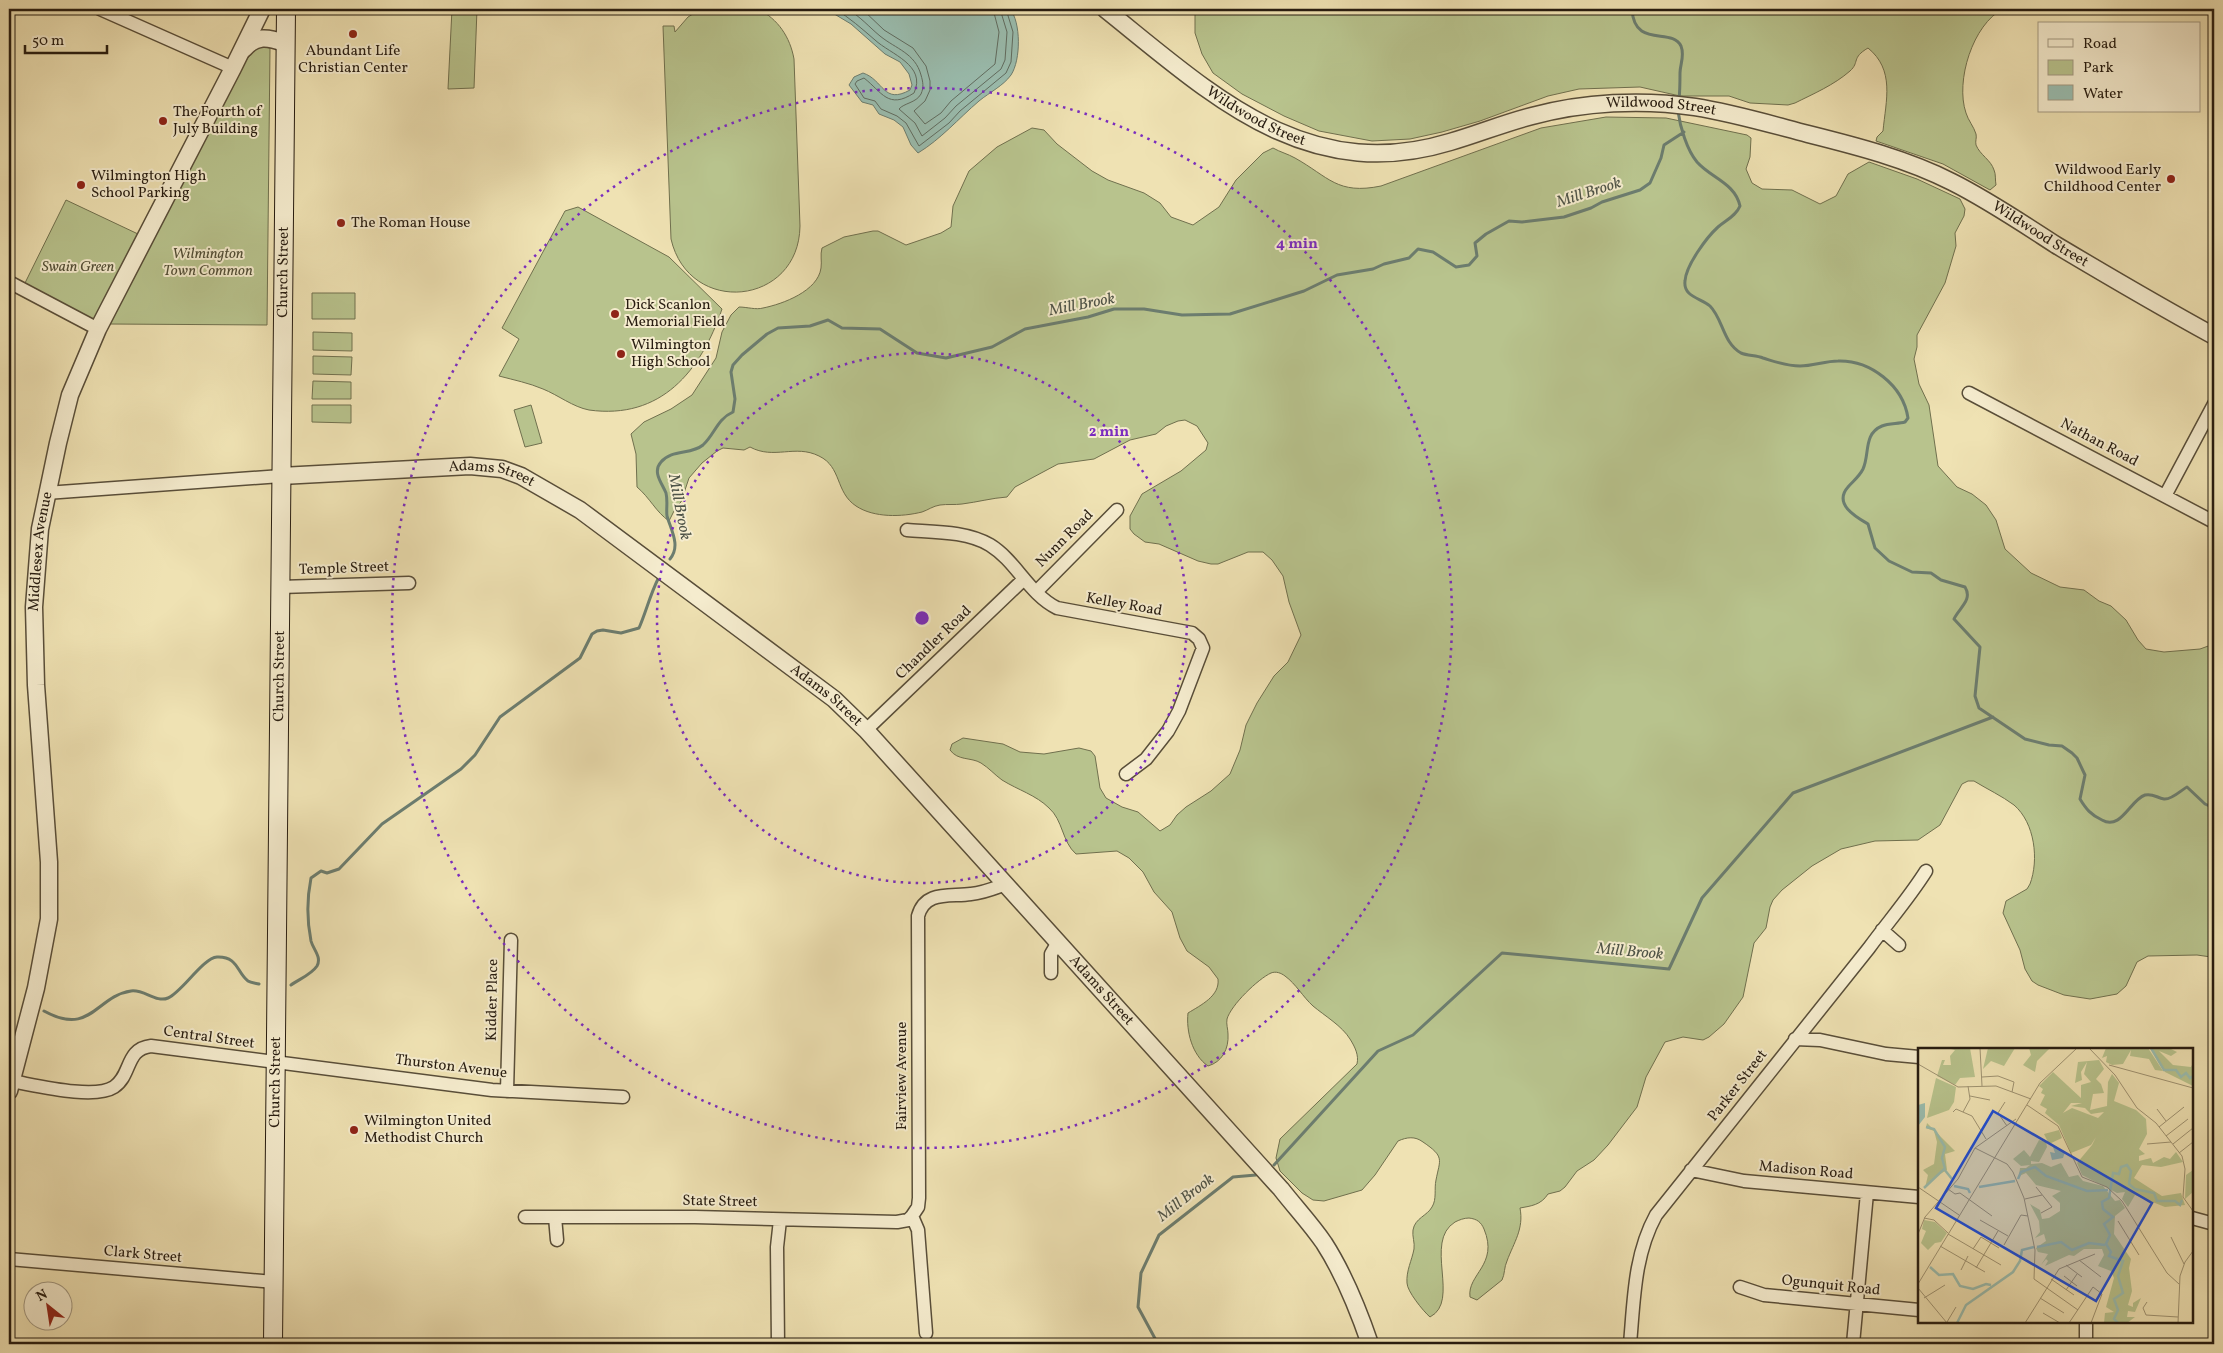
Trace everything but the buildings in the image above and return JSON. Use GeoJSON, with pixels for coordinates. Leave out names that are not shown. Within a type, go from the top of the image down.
{"type":"FeatureCollection","features":[{"type":"Feature","properties":{"kind":"main road","name":"Church Street"},"geometry":{"type":"LineString","coordinates":[[273,1344],[284,43],[286,9]]}},
{"type":"Feature","properties":{"kind":"street"},"geometry":{"type":"LineString","coordinates":[[100,9],[234,68]]}},
{"type":"Feature","properties":{"kind":"street","name":"Middlesex Avenue"},"geometry":{"type":"LineString","coordinates":[[10,1086],[43,958],[50,902],[49,862],[36,685],[34,607],[36,558],[46,493],[70,395],[98,329],[234,68],[262,9]]}},
{"type":"Feature","properties":{"kind":"street","name":"Wildwood Street"},"geometry":{"type":"LineString","coordinates":[[1105,9],[1184,71],[1247,115],[1293,138],[1341,152],[1373,155],[1406,152],[1435,146],[1532,116],[1563,109],[1603,104],[1690,106],[1735,114],[1836,141],[1897,159],[1934,174],[1980,198],[2161,307],[2214,336]]}},
{"type":"Feature","properties":{"kind":"street"},"geometry":{"type":"LineString","coordinates":[[242,50],[253,40],[261,38],[284,43]]}},
{"type":"Feature","properties":{"kind":"street"},"geometry":{"type":"LineString","coordinates":[[9,282],[98,329]]}},
{"type":"Feature","properties":{"kind":"street","name":"Nathan Road"},"geometry":{"type":"LineString","coordinates":[[1969,393],[2214,522]]}},
{"type":"Feature","properties":{"kind":"street"},"geometry":{"type":"LineString","coordinates":[[2166,496],[2214,404]]}},
{"type":"Feature","properties":{"kind":"street","name":"Adams Street"},"geometry":{"type":"LineString","coordinates":[[46,493],[281,476],[470,466],[502,469],[521,476],[564,499],[828,694],[866,730],[1242,1145],[1323,1242],[1351,1294],[1370,1344]]}},
{"type":"Feature","properties":{"kind":"street","name":"Nunn Road"},"geometry":{"type":"LineString","coordinates":[[1036,592],[1117,510]]}},
{"type":"Feature","properties":{"kind":"street","name":"Kelley Road"},"geometry":{"type":"LineString","coordinates":[[907,530],[955,535],[986,543],[995,549],[1036,592],[1050,604],[1060,609],[1192,633],[1201,642],[1203,648],[1201,656],[1173,721],[1146,759],[1126,774]]}},
{"type":"Feature","properties":{"kind":"street","name":"Chandler Road"},"geometry":{"type":"LineString","coordinates":[[866,730],[1024,579]]}},
{"type":"Feature","properties":{"kind":"street","name":"Temple Street"},"geometry":{"type":"LineString","coordinates":[[280,587],[409,583]]}},
{"type":"Feature","properties":{"kind":"street","name":"Parker Street"},"geometry":{"type":"LineString","coordinates":[[1630,1344],[1636,1276],[1643,1243],[1656,1215],[1913,892],[1926,870]]}},
{"type":"Feature","properties":{"kind":"street","name":"Fairview Avenue"},"geometry":{"type":"LineString","coordinates":[[912,1216],[918,1207],[919,1198],[917,930],[919,912],[922,904],[932,898],[979,892],[1006,884]]}},
{"type":"Feature","properties":{"kind":"street"},"geometry":{"type":"LineString","coordinates":[[1882,930],[1899,945]]}},
{"type":"Feature","properties":{"kind":"street","name":"Kidder Place"},"geometry":{"type":"LineString","coordinates":[[507,1091],[511,940]]}},
{"type":"Feature","properties":{"kind":"street"},"geometry":{"type":"LineString","coordinates":[[1050,973],[1051,954],[1058,942]]}},
{"type":"Feature","properties":{"kind":"street"},"geometry":{"type":"LineString","coordinates":[[1795,1039],[1820,1040],[1886,1054],[1918,1057]]}},
{"type":"Feature","properties":{"kind":"street","name":"Central Street"},"geometry":{"type":"LineString","coordinates":[[10,1086],[105,1091],[120,1081],[130,1058],[136,1051],[151,1046],[276,1064]]}},
{"type":"Feature","properties":{"kind":"street","name":"Thurston Avenue"},"geometry":{"type":"LineString","coordinates":[[276,1064],[291,1064],[507,1091],[623,1097]]}},
{"type":"Feature","properties":{"kind":"street","name":"Madison Road"},"geometry":{"type":"LineString","coordinates":[[1691,1170],[1726,1179],[1918,1197]]}},
{"type":"Feature","properties":{"kind":"street"},"geometry":{"type":"LineString","coordinates":[[1853,1344],[1867,1193]]}},
{"type":"Feature","properties":{"kind":"street"},"geometry":{"type":"LineString","coordinates":[[912,1216],[918,1230],[926,1333]]}},
{"type":"Feature","properties":{"kind":"street","name":"State Street"},"geometry":{"type":"LineString","coordinates":[[525,1217],[896,1222],[908,1220],[912,1216]]}},
{"type":"Feature","properties":{"kind":"street"},"geometry":{"type":"LineString","coordinates":[[555,1217],[557,1240]]}},
{"type":"Feature","properties":{"kind":"street"},"geometry":{"type":"LineString","coordinates":[[2193,1218],[2214,1224]]}},
{"type":"Feature","properties":{"kind":"street"},"geometry":{"type":"LineString","coordinates":[[778,1344],[777,1247],[780,1220]]}},
{"type":"Feature","properties":{"kind":"street","name":"Clark Street"},"geometry":{"type":"LineString","coordinates":[[9,1259],[274,1282]]}},
{"type":"Feature","properties":{"kind":"street","name":"Ogunquit Road"},"geometry":{"type":"LineString","coordinates":[[1740,1287],[1764,1295],[1918,1310]]}},
{"type":"Feature","properties":{"kind":"street"},"geometry":{"type":"LineString","coordinates":[[2086,1323],[2086,1344]]}},
{"type":"Feature","properties":{"kind":"green space"},"geometry":{"type":"Polygon","coordinates":[[[452,9],[477,9],[474,88],[448,89],[452,9]]]}},
{"type":"Feature","properties":{"kind":"green space"},"geometry":{"type":"Polygon","coordinates":[[[701,9],[758,9],[777,23],[790,43],[794,59],[800,226],[795,253],[782,273],[763,286],[742,292],[719,290],[699,281],[682,264],[671,239],[663,26],[674,26],[675,32],[688,17],[701,9]]]}},
{"type":"Feature","properties":{"kind":"green space"},"geometry":{"type":"Polygon","coordinates":[[[1195,9],[2003,9],[1992,16],[1975,40],[1965,70],[1963,85],[1963,100],[1966,113],[1976,134],[1976,145],[1993,166],[1996,185],[1990,190],[1943,164],[1876,141],[1883,131],[1887,86],[1882,66],[1877,57],[1868,48],[1857,57],[1853,68],[1844,76],[1816,93],[1788,105],[1750,103],[1729,96],[1680,96],[1640,87],[1579,89],[1548,96],[1480,121],[1442,132],[1410,139],[1372,141],[1319,131],[1284,116],[1242,94],[1213,73],[1202,54],[1195,33],[1195,9]]]}},
{"type":"Feature","properties":{"kind":"green space","name":"Wilmington Town Common"},"geometry":{"type":"Polygon","coordinates":[[[256,48],[270,48],[267,325],[109,324],[243,64],[256,48]]]}},
{"type":"Feature","properties":{"kind":"green space"},"geometry":{"type":"Polygon","coordinates":[[[1606,117],[1666,118],[1747,135],[1751,138],[1750,157],[1746,169],[1752,183],[1762,189],[1792,190],[1820,204],[1836,196],[1848,174],[1869,162],[1917,179],[1960,199],[1965,209],[1964,216],[1955,233],[1956,246],[1945,283],[1917,335],[1914,359],[1919,384],[1929,405],[1938,466],[1957,487],[1972,494],[1986,505],[1996,520],[2005,549],[2031,573],[2060,587],[2084,590],[2099,601],[2111,606],[2126,620],[2146,649],[2164,652],[2200,649],[2211,645],[2214,648],[2214,960],[2211,957],[2197,955],[2148,956],[2137,962],[2126,986],[2117,994],[2090,999],[2064,995],[2032,981],[2025,969],[2020,950],[2003,913],[2006,901],[2027,889],[2030,884],[2034,864],[2031,832],[2027,822],[2014,805],[1974,781],[1968,781],[1962,784],[1940,825],[1918,840],[1875,841],[1841,849],[1812,866],[1782,890],[1773,900],[1770,907],[1766,928],[1754,943],[1743,997],[1724,1024],[1703,1040],[1683,1037],[1665,1042],[1646,1077],[1637,1107],[1608,1145],[1594,1160],[1577,1171],[1560,1191],[1548,1194],[1542,1201],[1528,1207],[1520,1208],[1521,1222],[1502,1280],[1477,1300],[1470,1297],[1470,1289],[1482,1268],[1488,1252],[1488,1241],[1482,1224],[1474,1219],[1467,1218],[1455,1222],[1446,1231],[1442,1243],[1441,1257],[1442,1298],[1439,1309],[1430,1317],[1412,1296],[1407,1279],[1414,1249],[1414,1226],[1434,1204],[1435,1183],[1439,1163],[1438,1155],[1435,1151],[1414,1138],[1398,1141],[1375,1175],[1362,1190],[1324,1201],[1313,1200],[1302,1193],[1280,1171],[1276,1158],[1280,1139],[1357,1064],[1356,1051],[1347,1034],[1313,1006],[1289,979],[1280,973],[1273,972],[1252,986],[1234,1007],[1227,1019],[1228,1040],[1226,1050],[1221,1058],[1208,1066],[1198,1056],[1191,1042],[1188,1013],[1213,995],[1218,985],[1218,979],[1209,967],[1187,951],[1180,938],[1172,912],[1154,892],[1143,872],[1129,858],[1117,851],[1076,854],[1071,849],[1054,813],[1044,803],[1002,780],[981,763],[957,756],[950,750],[952,744],[963,738],[1003,744],[1020,752],[1044,754],[1079,748],[1091,751],[1095,756],[1100,788],[1106,798],[1122,807],[1138,812],[1160,831],[1170,825],[1186,807],[1211,791],[1230,774],[1240,750],[1246,725],[1257,703],[1274,676],[1288,662],[1301,635],[1289,602],[1283,576],[1272,560],[1263,552],[1248,552],[1218,564],[1211,564],[1198,561],[1159,544],[1145,542],[1130,529],[1130,516],[1142,494],[1181,471],[1206,450],[1208,443],[1197,426],[1185,420],[1178,421],[1166,426],[1156,434],[1130,440],[1094,459],[1058,464],[1015,487],[1007,497],[962,504],[940,505],[922,512],[906,515],[871,513],[856,506],[845,494],[832,466],[819,456],[801,451],[768,452],[750,447],[744,450],[723,448],[702,463],[689,478],[681,502],[676,507],[669,521],[637,487],[636,454],[631,434],[644,422],[671,409],[692,395],[716,358],[722,332],[731,315],[739,307],[760,309],[789,300],[807,290],[818,276],[821,268],[822,248],[844,237],[878,231],[906,245],[941,233],[951,227],[953,206],[969,171],[997,147],[1032,128],[1044,130],[1057,144],[1092,171],[1108,180],[1144,193],[1160,203],[1171,217],[1193,225],[1219,207],[1236,180],[1263,153],[1273,148],[1295,158],[1326,178],[1343,186],[1366,188],[1381,186],[1541,128],[1606,117]]]}},
{"type":"Feature","properties":{"kind":"green space","name":"Swain Green"},"geometry":{"type":"Polygon","coordinates":[[[66,200],[138,234],[95,322],[24,285],[66,200]]]}},
{"type":"Feature","properties":{"kind":"green space","name":"Dick Scanlon Memorial Field"},"geometry":{"type":"Polygon","coordinates":[[[578,207],[669,257],[722,309],[713,332],[690,371],[675,387],[657,399],[637,407],[615,411],[589,410],[538,387],[499,376],[519,339],[502,328],[565,211],[578,207]]]}},
{"type":"Feature","properties":{"kind":"green space"},"geometry":{"type":"Polygon","coordinates":[[[312,293],[355,293],[355,319],[312,319],[312,293]]]}},
{"type":"Feature","properties":{"kind":"green space"},"geometry":{"type":"Polygon","coordinates":[[[313,332],[352,333],[352,351],[313,350],[313,332]]]}},
{"type":"Feature","properties":{"kind":"green space"},"geometry":{"type":"Polygon","coordinates":[[[313,356],[352,357],[351,375],[313,374],[313,356]]]}},
{"type":"Feature","properties":{"kind":"green space"},"geometry":{"type":"Polygon","coordinates":[[[313,381],[351,382],[351,399],[312,399],[313,381]]]}},
{"type":"Feature","properties":{"kind":"green space"},"geometry":{"type":"Polygon","coordinates":[[[312,405],[351,405],[351,423],[312,422],[312,405]]]}},
{"type":"Feature","properties":{"kind":"green space"},"geometry":{"type":"Polygon","coordinates":[[[531,405],[542,443],[525,447],[514,410],[531,405]]]}},
{"type":"Feature","properties":{"kind":"water"},"geometry":{"type":"Polygon","coordinates":[[[826,9],[1010,9],[1014,15],[1018,32],[1017,60],[1011,75],[1004,82],[918,153],[911,145],[903,127],[894,120],[879,114],[873,105],[862,102],[849,85],[854,77],[863,73],[870,76],[889,93],[894,95],[901,94],[910,90],[912,85],[909,74],[900,62],[885,54],[851,24],[826,9]]]}},
{"type":"Feature","properties":{"kind":"waterway"},"geometry":{"type":"LineString","coordinates":[[1632,9],[1634,21],[1639,29],[1646,33],[1670,38],[1681,46],[1679,100]]}},
{"type":"Feature","properties":{"kind":"waterway"},"geometry":{"type":"LineString","coordinates":[[1678,111],[1684,138],[1693,157],[1703,168],[1728,186],[1737,198],[1740,206],[1733,215],[1713,232],[1698,252],[1686,274],[1685,286],[1687,291],[1710,306],[1718,317],[1730,343],[1741,353],[1795,366],[1838,361],[1850,362],[1873,370],[1892,385],[1905,406],[1908,418],[1905,422],[1882,426],[1872,434],[1869,439],[1863,469],[1848,487],[1843,499],[1852,514],[1868,524],[1875,548],[1889,561],[1912,572],[1931,573],[1941,580],[1965,587],[1967,592],[1966,600],[1954,619],[1980,647],[1975,696],[1979,708],[2025,739],[2062,746],[2072,753],[2077,758],[2085,775],[2080,799],[2089,811],[2102,820],[2115,821],[2145,795],[2167,799],[2187,787],[2205,804],[2214,808]]}},
{"type":"Feature","properties":{"kind":"waterway","name":"Mill Brook"},"geometry":{"type":"LineString","coordinates":[[670,559],[675,549],[675,543],[667,516],[666,493],[660,481],[657,470],[658,466],[665,458],[671,455],[693,450],[703,445],[723,419],[733,412],[735,399],[731,372],[733,365],[767,334],[778,328],[810,326],[828,320],[842,328],[880,329],[917,353],[946,358],[992,347],[1025,329],[1088,317],[1114,309],[1144,309],[1182,315],[1230,314],[1304,291],[1337,275],[1373,269],[1384,264],[1409,258],[1418,249],[1433,252],[1456,267],[1469,265],[1477,256],[1475,243],[1486,234],[1509,221],[1522,222],[1564,217],[1640,190],[1650,183],[1661,158],[1664,145],[1684,132]]}},
{"type":"Feature","properties":{"kind":"waterway","name":"Mill Brook"},"geometry":{"type":"LineString","coordinates":[[291,985],[312,972],[318,963],[318,956],[311,941],[308,918],[311,878],[321,871],[327,873],[339,869],[382,824],[461,769],[475,755],[500,717],[580,658],[592,634],[603,630],[621,633],[639,628],[658,579]]}},
{"type":"Feature","properties":{"kind":"waterway","name":"Mill Brook"},"geometry":{"type":"LineString","coordinates":[[1274,1165],[1378,1051],[1413,1035],[1502,953],[1669,969],[1702,898],[1793,793],[1993,717]]}},
{"type":"Feature","properties":{"kind":"waterway","name":"Mill Brook"},"geometry":{"type":"LineString","coordinates":[[44,1011],[60,1018],[72,1020],[92,1013],[119,994],[131,991],[141,992],[159,999],[168,998],[174,995],[205,963],[217,957],[229,959],[244,978],[259,984]]}},
{"type":"Feature","properties":{"kind":"waterway","name":"Mill Brook"},"geometry":{"type":"LineString","coordinates":[[1158,1344],[1138,1307],[1141,1273],[1159,1235],[1233,1177],[1256,1175]]}},
{"type":"Feature","properties":{"kind":"place","name":"Abundant Life Christian Center"},"geometry":{"type":"Point","coordinates":[353,34]}},
{"type":"Feature","properties":{"kind":"place","name":"The Fourth of July Building"},"geometry":{"type":"Point","coordinates":[163,121]}},
{"type":"Feature","properties":{"kind":"place","name":"Wildwood Early Childhood Center"},"geometry":{"type":"Point","coordinates":[2171,179]}},
{"type":"Feature","properties":{"kind":"place","name":"Wilmington High School Parking"},"geometry":{"type":"Point","coordinates":[81,185]}},
{"type":"Feature","properties":{"kind":"place","name":"The Roman House"},"geometry":{"type":"Point","coordinates":[341,223]}},
{"type":"Feature","properties":{"kind":"place","name":"Dick Scanlon Memorial Field"},"geometry":{"type":"Point","coordinates":[615,314]}},
{"type":"Feature","properties":{"kind":"place","name":"Wilmington High School"},"geometry":{"type":"Point","coordinates":[621,354]}},
{"type":"Feature","properties":{"kind":"place","name":"Wilmington United Methodist Church"},"geometry":{"type":"Point","coordinates":[354,1130]}}]}
